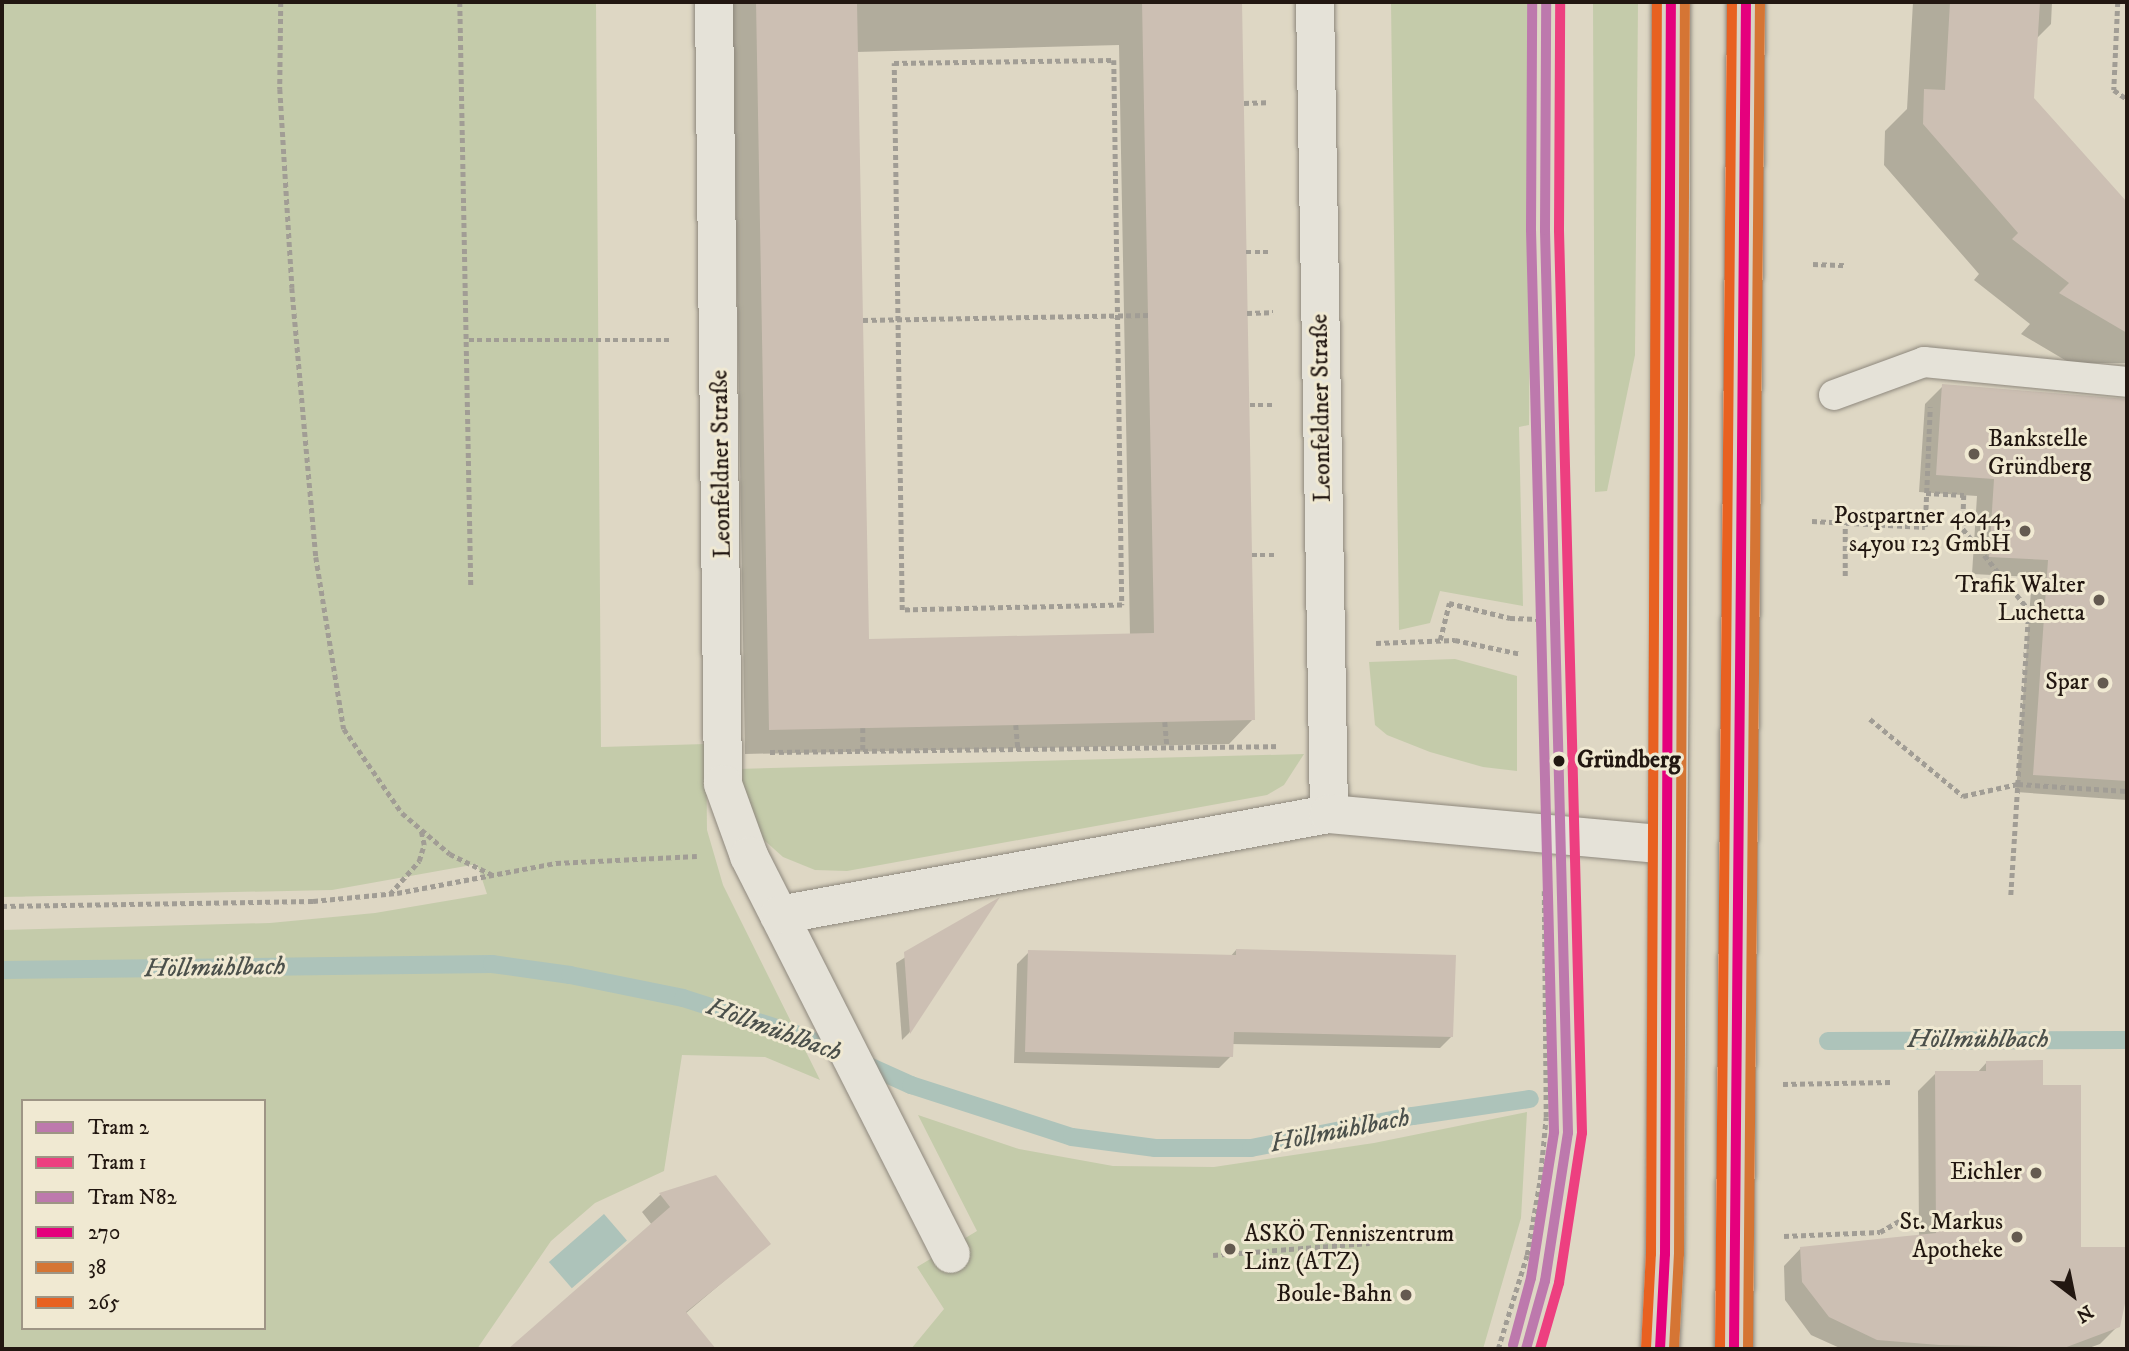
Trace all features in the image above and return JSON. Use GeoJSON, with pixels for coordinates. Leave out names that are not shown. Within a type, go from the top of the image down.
{"type":"FeatureCollection","features":[{"type":"Feature","properties":{"kind":"main road"},"geometry":{"type":"LineString","coordinates":[[1660,1349],[1665,1254],[1671,2]]}},
{"type":"Feature","properties":{"kind":"main road"},"geometry":{"type":"LineString","coordinates":[[1734,1349],[1746,2]]}},
{"type":"Feature","properties":{"kind":"street","name":"Leonfeldner Straße"},"geometry":{"type":"LineString","coordinates":[[714,2],[723,784],[733,820],[749,856],[882,1123],[951,1254]]}},
{"type":"Feature","properties":{"kind":"street","name":"Leonfeldner Straße"},"geometry":{"type":"LineString","coordinates":[[1315,2],[1329,814]]}},
{"type":"Feature","properties":{"kind":"street"},"geometry":{"type":"LineString","coordinates":[[779,915],[1329,814],[1668,845]]}},
{"type":"Feature","properties":{"kind":"lane"},"geometry":{"type":"LineString","coordinates":[[1834,396],[1924,362],[2127,382]]}},
{"type":"Feature","properties":{"kind":"path"},"geometry":{"type":"LineString","coordinates":[[282,2],[280,89],[292,288],[316,557],[344,729],[396,806],[450,854],[491,874]]}},
{"type":"Feature","properties":{"kind":"path"},"geometry":{"type":"LineString","coordinates":[[460,2],[469,340],[471,587]]}},
{"type":"Feature","properties":{"kind":"path"},"geometry":{"type":"LineString","coordinates":[[2118,2],[2114,90],[2127,99]]}},
{"type":"Feature","properties":{"kind":"path"},"geometry":{"type":"LineString","coordinates":[[1114,60],[1118,315],[1122,606],[902,610],[894,63],[1114,60]]}},
{"type":"Feature","properties":{"kind":"path"},"geometry":{"type":"LineString","coordinates":[[1813,264],[1847,265]]}},
{"type":"Feature","properties":{"kind":"path"},"geometry":{"type":"LineString","coordinates":[[863,320],[1149,315]]}},
{"type":"Feature","properties":{"kind":"path"},"geometry":{"type":"LineString","coordinates":[[469,340],[719,340]]}},
{"type":"Feature","properties":{"kind":"path"},"geometry":{"type":"LineString","coordinates":[[1812,521],[1925,527],[1931,399]]}},
{"type":"Feature","properties":{"kind":"path"},"geometry":{"type":"LineString","coordinates":[[1926,493],[1964,495],[1963,528],[2029,610],[2011,895]]}},
{"type":"Feature","properties":{"kind":"path"},"geometry":{"type":"LineString","coordinates":[[1845,523],[1845,576]]}},
{"type":"Feature","properties":{"kind":"path"},"geometry":{"type":"LineString","coordinates":[[1440,640],[1449,603],[1510,618],[1539,619]]}},
{"type":"Feature","properties":{"kind":"path"},"geometry":{"type":"LineString","coordinates":[[1326,644],[1440,640],[1521,654]]}},
{"type":"Feature","properties":{"kind":"path"},"geometry":{"type":"LineString","coordinates":[[1870,719],[1963,796],[2018,784],[2127,791]]}},
{"type":"Feature","properties":{"kind":"path"},"geometry":{"type":"LineString","coordinates":[[1165,722],[1167,747]]}},
{"type":"Feature","properties":{"kind":"path"},"geometry":{"type":"LineString","coordinates":[[1016,725],[1018,748]]}},
{"type":"Feature","properties":{"kind":"path"},"geometry":{"type":"LineString","coordinates":[[863,728],[863,751]]}},
{"type":"Feature","properties":{"kind":"path"},"geometry":{"type":"LineString","coordinates":[[722,753],[1285,746]]}},
{"type":"Feature","properties":{"kind":"path"},"geometry":{"type":"LineString","coordinates":[[390,894],[419,861],[424,845],[421,830]]}},
{"type":"Feature","properties":{"kind":"path"},"geometry":{"type":"LineString","coordinates":[[2,906],[313,901],[390,894],[491,874],[608,858],[749,856]]}},
{"type":"Feature","properties":{"kind":"path"},"geometry":{"type":"LineString","coordinates":[[1498,1349],[1527,1255],[1540,1180],[1546,1118],[1544,891]]}},
{"type":"Feature","properties":{"kind":"path"},"geometry":{"type":"LineString","coordinates":[[1776,1084],[1891,1082]]}},
{"type":"Feature","properties":{"kind":"path"},"geometry":{"type":"LineString","coordinates":[[1779,1237],[1880,1232],[1908,1216]]}},
{"type":"Feature","properties":{"kind":"path"},"geometry":{"type":"LineString","coordinates":[[1213,1255],[1370,1243]]}},
{"type":"Feature","properties":{"kind":"green space"},"geometry":{"type":"Polygon","coordinates":[[[2,2],[596,2],[601,747],[706,744],[707,830],[723,885],[820,1080],[765,1057],[682,1055],[664,1171],[595,1203],[551,1241],[477,1349],[2,1349],[2,930],[270,923],[375,913],[487,894],[477,864],[332,890],[2,897],[2,2]]]}},
{"type":"Feature","properties":{"kind":"green space"},"geometry":{"type":"Polygon","coordinates":[[[1391,2],[1531,2],[1529,425],[1519,427],[1523,606],[1440,591],[1430,623],[1399,630],[1391,2]]]}},
{"type":"Feature","properties":{"kind":"green space"},"geometry":{"type":"Polygon","coordinates":[[[1593,2],[1638,2],[1635,355],[1607,491],[1595,492],[1593,2]]]}},
{"type":"Feature","properties":{"kind":"green space"},"geometry":{"type":"Polygon","coordinates":[[[1455,659],[1517,676],[1517,771],[1483,767],[1430,752],[1387,735],[1375,725],[1369,662],[1455,659]]]}},
{"type":"Feature","properties":{"kind":"green space"},"geometry":{"type":"Polygon","coordinates":[[[1304,754],[1284,785],[1267,795],[847,871],[815,870],[783,857],[755,832],[737,769],[1304,754]]]}},
{"type":"Feature","properties":{"kind":"green space","name":"ASKÖ Tenniszentrum Linz (ATZ)"},"geometry":{"type":"Polygon","coordinates":[[[1527,1112],[1521,1218],[1483,1349],[911,1349],[944,1309],[917,1267],[977,1231],[918,1115],[1019,1149],[1113,1166],[1214,1167],[1374,1143],[1527,1112]]]}},
{"type":"Feature","properties":{"kind":"shaded area"},"geometry":{"type":"Polygon","coordinates":[[[604,1214],[627,1240],[572,1288],[549,1262],[604,1214]]]}},
{"type":"Feature","properties":{"kind":"building"},"geometry":{"type":"Polygon","coordinates":[[[756,2],[857,2],[869,639],[1154,633],[1142,2],[1242,2],[1255,720],[769,730],[756,2]]]}},
{"type":"Feature","properties":{"kind":"building"},"geometry":{"type":"Polygon","coordinates":[[[1950,2],[2040,2],[2034,98],[2127,202],[2127,333],[2059,293],[2069,283],[2012,239],[2018,233],[1923,124],[1924,89],[1945,90],[1950,2]]]}},
{"type":"Feature","properties":{"kind":"building"},"geometry":{"type":"Polygon","coordinates":[[[1942,384],[2127,399],[2127,781],[2033,775],[2048,560],[1989,557],[1994,479],[1936,475],[1942,384]]]}},
{"type":"Feature","properties":{"kind":"building"},"geometry":{"type":"Polygon","coordinates":[[[1000,897],[910,1034],[904,952],[1000,897]]]}},
{"type":"Feature","properties":{"kind":"building"},"geometry":{"type":"Polygon","coordinates":[[[1236,949],[1456,955],[1453,1037],[1234,1032],[1233,1057],[1025,1052],[1028,950],[1236,955],[1236,949]]]}},
{"type":"Feature","properties":{"kind":"building"},"geometry":{"type":"Polygon","coordinates":[[[2043,1060],[2043,1085],[2081,1085],[2081,1247],[2127,1247],[2127,1294],[2120,1327],[2064,1348],[1939,1345],[1877,1340],[1829,1317],[1802,1282],[1800,1247],[1936,1233],[1935,1071],[1986,1071],[1986,1061],[2043,1060]]]}},
{"type":"Feature","properties":{"kind":"building"},"geometry":{"type":"Polygon","coordinates":[[[716,1175],[771,1244],[686,1312],[716,1349],[508,1349],[670,1207],[659,1193],[716,1175]]]}},
{"type":"Feature","properties":{"kind":"waterway","name":"Höllmühlbach"},"geometry":{"type":"LineString","coordinates":[[2,970],[492,964],[570,975],[683,998],[802,1036],[911,1085],[1072,1137],[1155,1148],[1251,1148],[1413,1116],[1530,1099]]}},
{"type":"Feature","properties":{"kind":"waterway","name":"Höllmühlbach"},"geometry":{"type":"LineString","coordinates":[[1828,1041],[2127,1040]]}},
{"type":"Feature","properties":{"kind":"tram line","name":"N82"},"geometry":{"type":"LineString","coordinates":[[1513,1345],[1531,1278],[1554,1132],[1531,230],[1532,2]]}},
{"type":"Feature","properties":{"kind":"tram line","name":"2"},"geometry":{"type":"LineString","coordinates":[[1526,1349],[1545,1281],[1568,1133],[1545,230],[1546,2]]}},
{"type":"Feature","properties":{"kind":"tram line","name":"1"},"geometry":{"type":"LineString","coordinates":[[1540,1349],[1559,1283],[1582,1133],[1559,230],[1560,2]]}},
{"type":"Feature","properties":{"kind":"transit line","name":"265"},"geometry":{"type":"LineString","coordinates":[[1646,1348],[1651,1254],[1657,2]]}},
{"type":"Feature","properties":{"kind":"transit line","name":"270"},"geometry":{"type":"LineString","coordinates":[[1660,1349],[1665,1254],[1671,2]]}},
{"type":"Feature","properties":{"kind":"transit line","name":"38"},"geometry":{"type":"LineString","coordinates":[[1674,1349],[1679,1254],[1685,2]]}},
{"type":"Feature","properties":{"kind":"transit line","name":"265"},"geometry":{"type":"LineString","coordinates":[[1720,1349],[1732,2]]}},
{"type":"Feature","properties":{"kind":"transit line","name":"270"},"geometry":{"type":"LineString","coordinates":[[1734,1349],[1746,2]]}},
{"type":"Feature","properties":{"kind":"transit line","name":"38"},"geometry":{"type":"LineString","coordinates":[[1748,1349],[1760,2]]}},
{"type":"Feature","properties":{"kind":"place","name":"Bankstelle Gründberg"},"geometry":{"type":"Point","coordinates":[1974,454]}},
{"type":"Feature","properties":{"kind":"place","name":"Postpartner 4044, s4you 123 GmbH"},"geometry":{"type":"Point","coordinates":[2025,531]}},
{"type":"Feature","properties":{"kind":"place","name":"Trafik Walter Luchetta"},"geometry":{"type":"Point","coordinates":[2099,600]}},
{"type":"Feature","properties":{"kind":"place","name":"Spar"},"geometry":{"type":"Point","coordinates":[2103,683]}},
{"type":"Feature","properties":{"kind":"place","name":"Gründberg"},"geometry":{"type":"Point","coordinates":[1559,761]}},
{"type":"Feature","properties":{"kind":"place","name":"Eichler"},"geometry":{"type":"Point","coordinates":[2036,1173]}},
{"type":"Feature","properties":{"kind":"place","name":"St. Markus Apotheke"},"geometry":{"type":"Point","coordinates":[2017,1237]}},
{"type":"Feature","properties":{"kind":"place","name":"ASKÖ Tenniszentrum Linz (ATZ)"},"geometry":{"type":"Point","coordinates":[1230,1249]}},
{"type":"Feature","properties":{"kind":"place","name":"Boule-Bahn"},"geometry":{"type":"Point","coordinates":[1406,1295]}}]}
